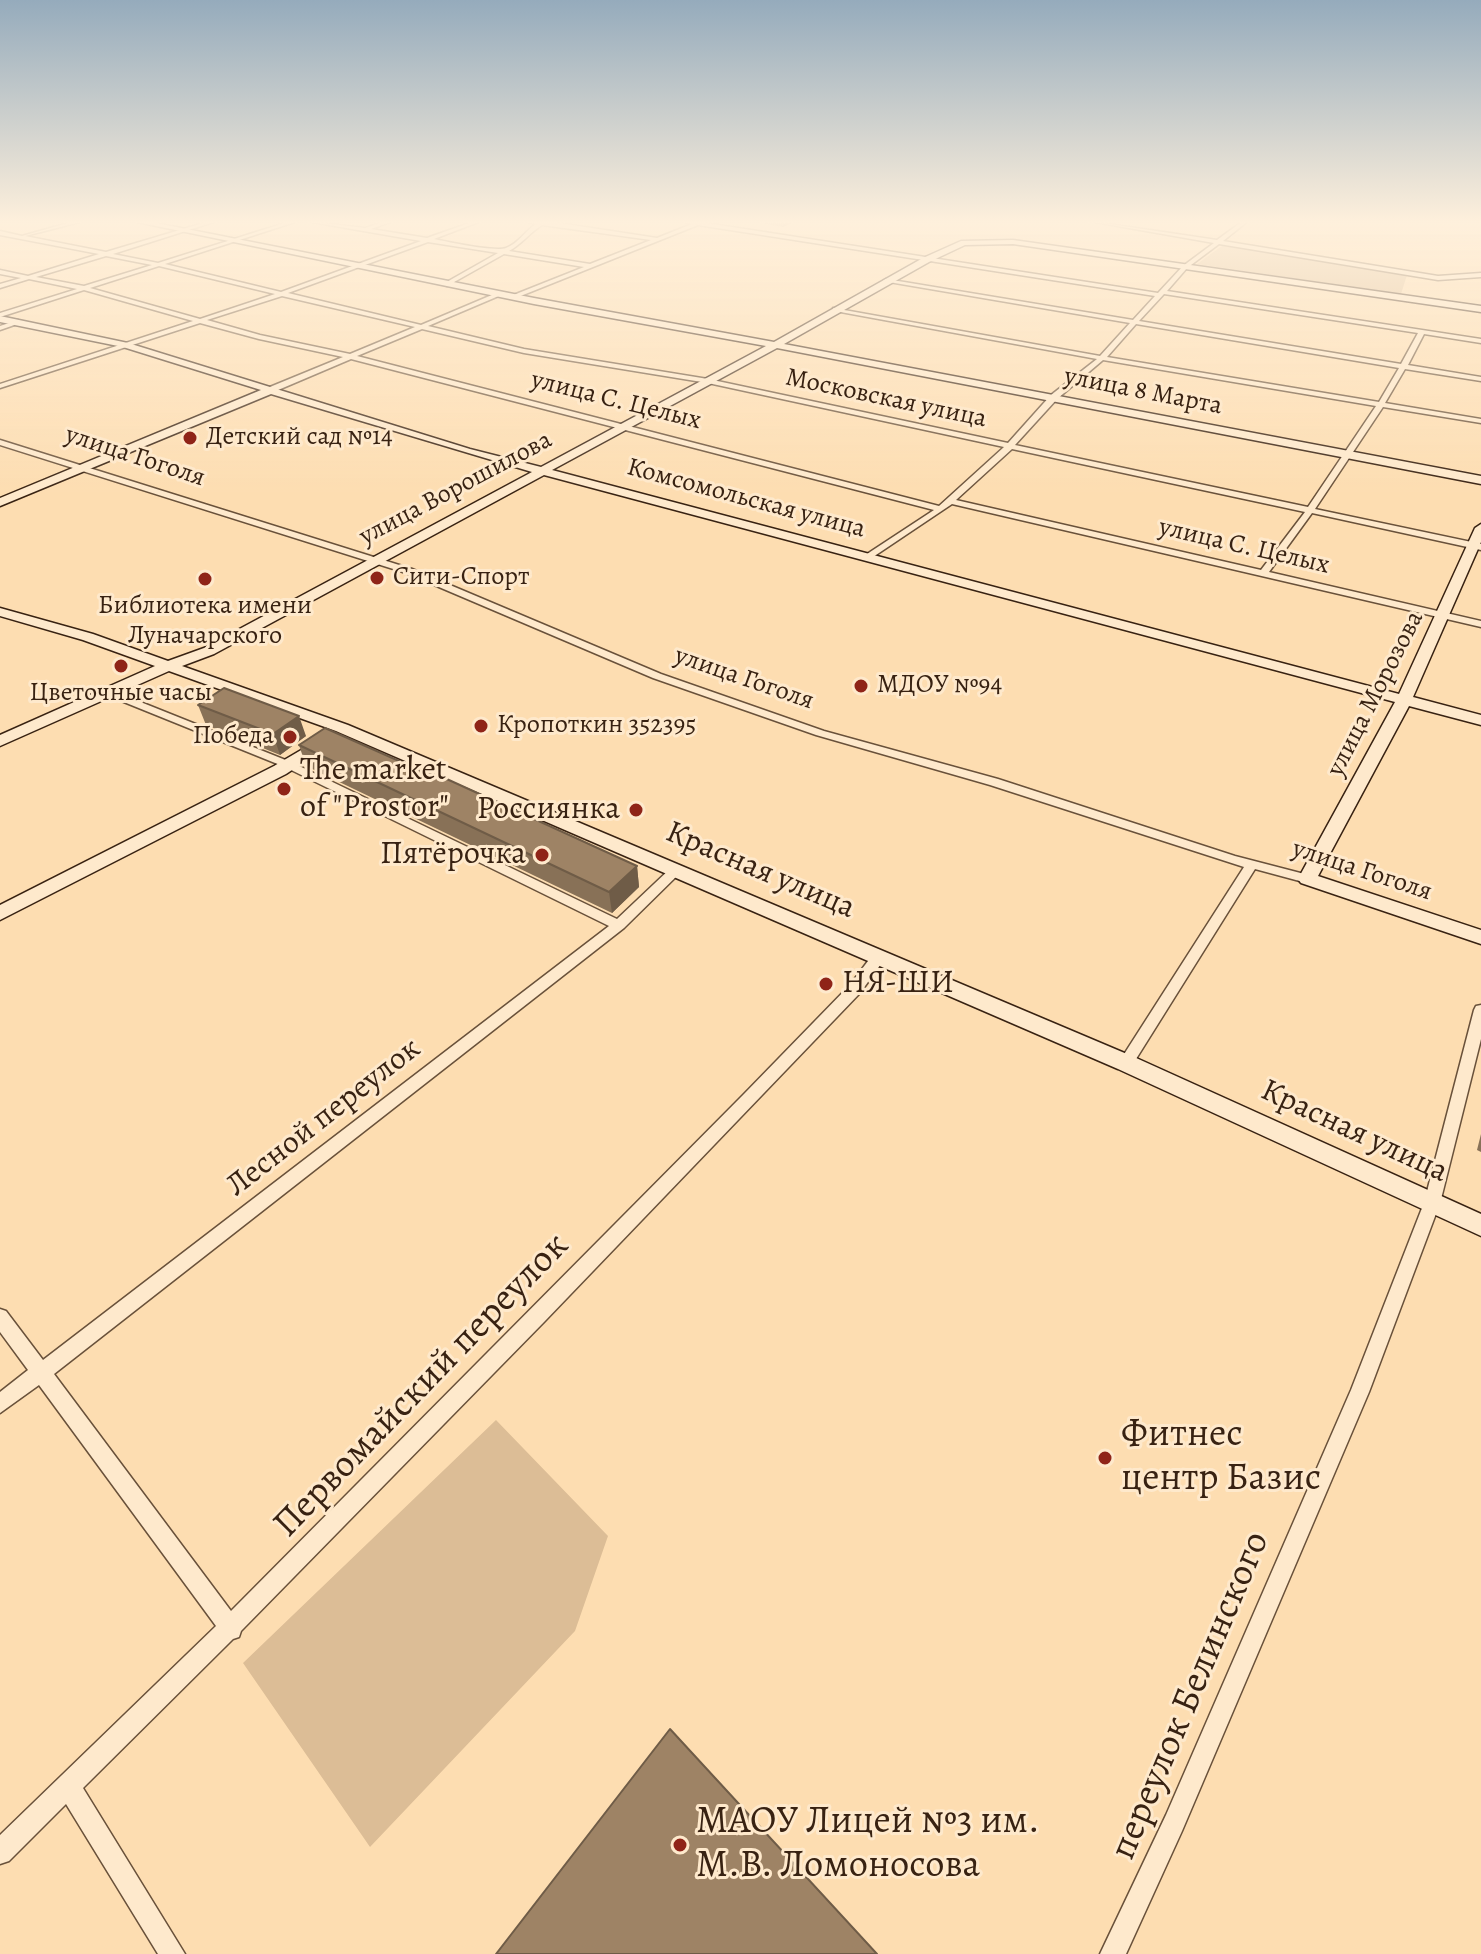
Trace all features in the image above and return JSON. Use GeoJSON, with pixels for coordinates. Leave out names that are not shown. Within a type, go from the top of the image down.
{"type":"FeatureCollection","features":[{"type":"Feature","properties":{"kind":"main road","name":"улица 8 Марта"},"geometry":{"type":"LineString","coordinates":[[594,312],[1481,480]]}},
{"type":"Feature","properties":{"kind":"main road","name":"улица Ворошилова"},"geometry":{"type":"LineString","coordinates":[[0,741],[169,665],[209,651],[773,346],[830,312]]}},
{"type":"Feature","properties":{"kind":"main road","name":"Комсомольская улица"},"geometry":{"type":"LineString","coordinates":[[0,317],[125,345],[466,451],[1481,720]]}},
{"type":"Feature","properties":{"kind":"main road"},"geometry":{"type":"LineString","coordinates":[[0,502],[268,391]]}},
{"type":"Feature","properties":{"kind":"main road","name":"улица Морозова"},"geometry":{"type":"LineString","coordinates":[[1307,879],[1405,698],[1477,546],[1481,528]]}},
{"type":"Feature","properties":{"kind":"main road","name":"Красная улица"},"geometry":{"type":"LineString","coordinates":[[0,612],[169,665],[342,728],[1126,1063],[1481,1225]]}},
{"type":"Feature","properties":{"kind":"main road"},"geometry":{"type":"LineString","coordinates":[[0,913],[289,765],[342,728]]}},
{"type":"Feature","properties":{"kind":"main road","name":"улица Гоголя"},"geometry":{"type":"LineString","coordinates":[[1307,879],[1481,937]]}},
{"type":"Feature","properties":{"kind":"street","name":"улица С. Целых"},"geometry":{"type":"LineString","coordinates":[[177,312],[259,337],[349,356],[941,509]]}},
{"type":"Feature","properties":{"kind":"street"},"geometry":{"type":"LineString","coordinates":[[0,386],[225,312]]}},
{"type":"Feature","properties":{"kind":"street","name":"Московская улица"},"geometry":{"type":"LineString","coordinates":[[363,312],[524,351],[708,381],[1477,546]]}},
{"type":"Feature","properties":{"kind":"street"},"geometry":{"type":"LineString","coordinates":[[268,391],[458,312]]}},
{"type":"Feature","properties":{"kind":"street"},"geometry":{"type":"LineString","coordinates":[[852,312],[1102,358],[1481,421]]}},
{"type":"Feature","properties":{"kind":"street"},"geometry":{"type":"LineString","coordinates":[[1067,312],[1481,379]]}},
{"type":"Feature","properties":{"kind":"street"},"geometry":{"type":"LineString","coordinates":[[870,556],[941,509],[1010,446],[1054,397],[1102,358],[1146,312]]}},
{"type":"Feature","properties":{"kind":"street"},"geometry":{"type":"LineString","coordinates":[[1286,312],[1481,341]]}},
{"type":"Feature","properties":{"kind":"street"},"geometry":{"type":"LineString","coordinates":[[0,328],[18,322]]}},
{"type":"Feature","properties":{"kind":"street"},"geometry":{"type":"LineString","coordinates":[[1263,574],[1312,510],[1383,405],[1422,332]]}},
{"type":"Feature","properties":{"kind":"street","name":"улица Гоголя"},"geometry":{"type":"LineString","coordinates":[[0,442],[409,571],[657,676],[820,733],[994,782],[1307,879]]}},
{"type":"Feature","properties":{"kind":"street","name":"улица С. Целых"},"geometry":{"type":"LineString","coordinates":[[950,501],[1481,624]]}},
{"type":"Feature","properties":{"kind":"street"},"geometry":{"type":"LineString","coordinates":[[108,692],[289,765],[619,925]]}},
{"type":"Feature","properties":{"kind":"street"},"geometry":{"type":"LineString","coordinates":[[1126,1063],[1252,864]]}},
{"type":"Feature","properties":{"kind":"street","name":"Лесной переулок"},"geometry":{"type":"LineString","coordinates":[[0,1404],[619,925],[677,870]]}},
{"type":"Feature","properties":{"kind":"street","name":"Первомайский переулок"},"geometry":{"type":"LineString","coordinates":[[0,1852],[231,1629],[530,1326],[846,999],[879,957]]}},
{"type":"Feature","properties":{"kind":"street","name":"переулок Белинского"},"geometry":{"type":"LineString","coordinates":[[1113,1954],[1174,1823],[1360,1392],[1432,1203],[1481,1010]]}},
{"type":"Feature","properties":{"kind":"street"},"geometry":{"type":"LineString","coordinates":[[0,1317],[231,1629]]}},
{"type":"Feature","properties":{"kind":"street"},"geometry":{"type":"LineString","coordinates":[[68,1786],[172,1954]]}},
{"type":"Feature","properties":{"kind":"shaded area"},"geometry":{"type":"Polygon","coordinates":[[[496,1420],[608,1536],[575,1631],[370,1847],[243,1663],[496,1420]]]}},
{"type":"Feature","properties":{"kind":"building"},"geometry":{"type":"Polygon","coordinates":[[[224,688],[299,716],[273,734],[198,705],[224,688]]]}},
{"type":"Feature","properties":{"kind":"building"},"geometry":{"type":"Polygon","coordinates":[[[325,728],[435,777],[438,775],[637,866],[609,892],[299,745],[325,728]]]}},
{"type":"Feature","properties":{"kind":"building","name":"МАОУ Лицей №3 им. М.В. Ломоносова"},"geometry":{"type":"Polygon","coordinates":[[[670,1729],[877,1954],[496,1954],[670,1729]]]}},
{"type":"Feature","properties":{"kind":"place","name":"Детский сад №14"},"geometry":{"type":"Point","coordinates":[190,438]}},
{"type":"Feature","properties":{"kind":"place","name":"Сити-Спорт"},"geometry":{"type":"Point","coordinates":[377,578]}},
{"type":"Feature","properties":{"kind":"place","name":"Библиотека имени Луначарского"},"geometry":{"type":"Point","coordinates":[205,579]}},
{"type":"Feature","properties":{"kind":"place","name":"Цветочные часы"},"geometry":{"type":"Point","coordinates":[121,666]}},
{"type":"Feature","properties":{"kind":"place","name":"МДОУ №94"},"geometry":{"type":"Point","coordinates":[861,686]}},
{"type":"Feature","properties":{"kind":"place","name":"Кропоткин 352395"},"geometry":{"type":"Point","coordinates":[481,726]}},
{"type":"Feature","properties":{"kind":"place","name":"Победа"},"geometry":{"type":"Point","coordinates":[290,737]}},
{"type":"Feature","properties":{"kind":"place","name":"The market of \"Prostor\""},"geometry":{"type":"Point","coordinates":[284,789]}},
{"type":"Feature","properties":{"kind":"place","name":"Россиянка"},"geometry":{"type":"Point","coordinates":[636,810]}},
{"type":"Feature","properties":{"kind":"place","name":"Пятёрочка"},"geometry":{"type":"Point","coordinates":[542,855]}},
{"type":"Feature","properties":{"kind":"place","name":"НЯ-ШИ"},"geometry":{"type":"Point","coordinates":[826,984]}},
{"type":"Feature","properties":{"kind":"place","name":"Фитнес центр Базис"},"geometry":{"type":"Point","coordinates":[1105,1458]}},
{"type":"Feature","properties":{"kind":"place","name":"МАОУ Лицей №3 им. М.В. Ломоносова"},"geometry":{"type":"Point","coordinates":[680,1845]}}]}
